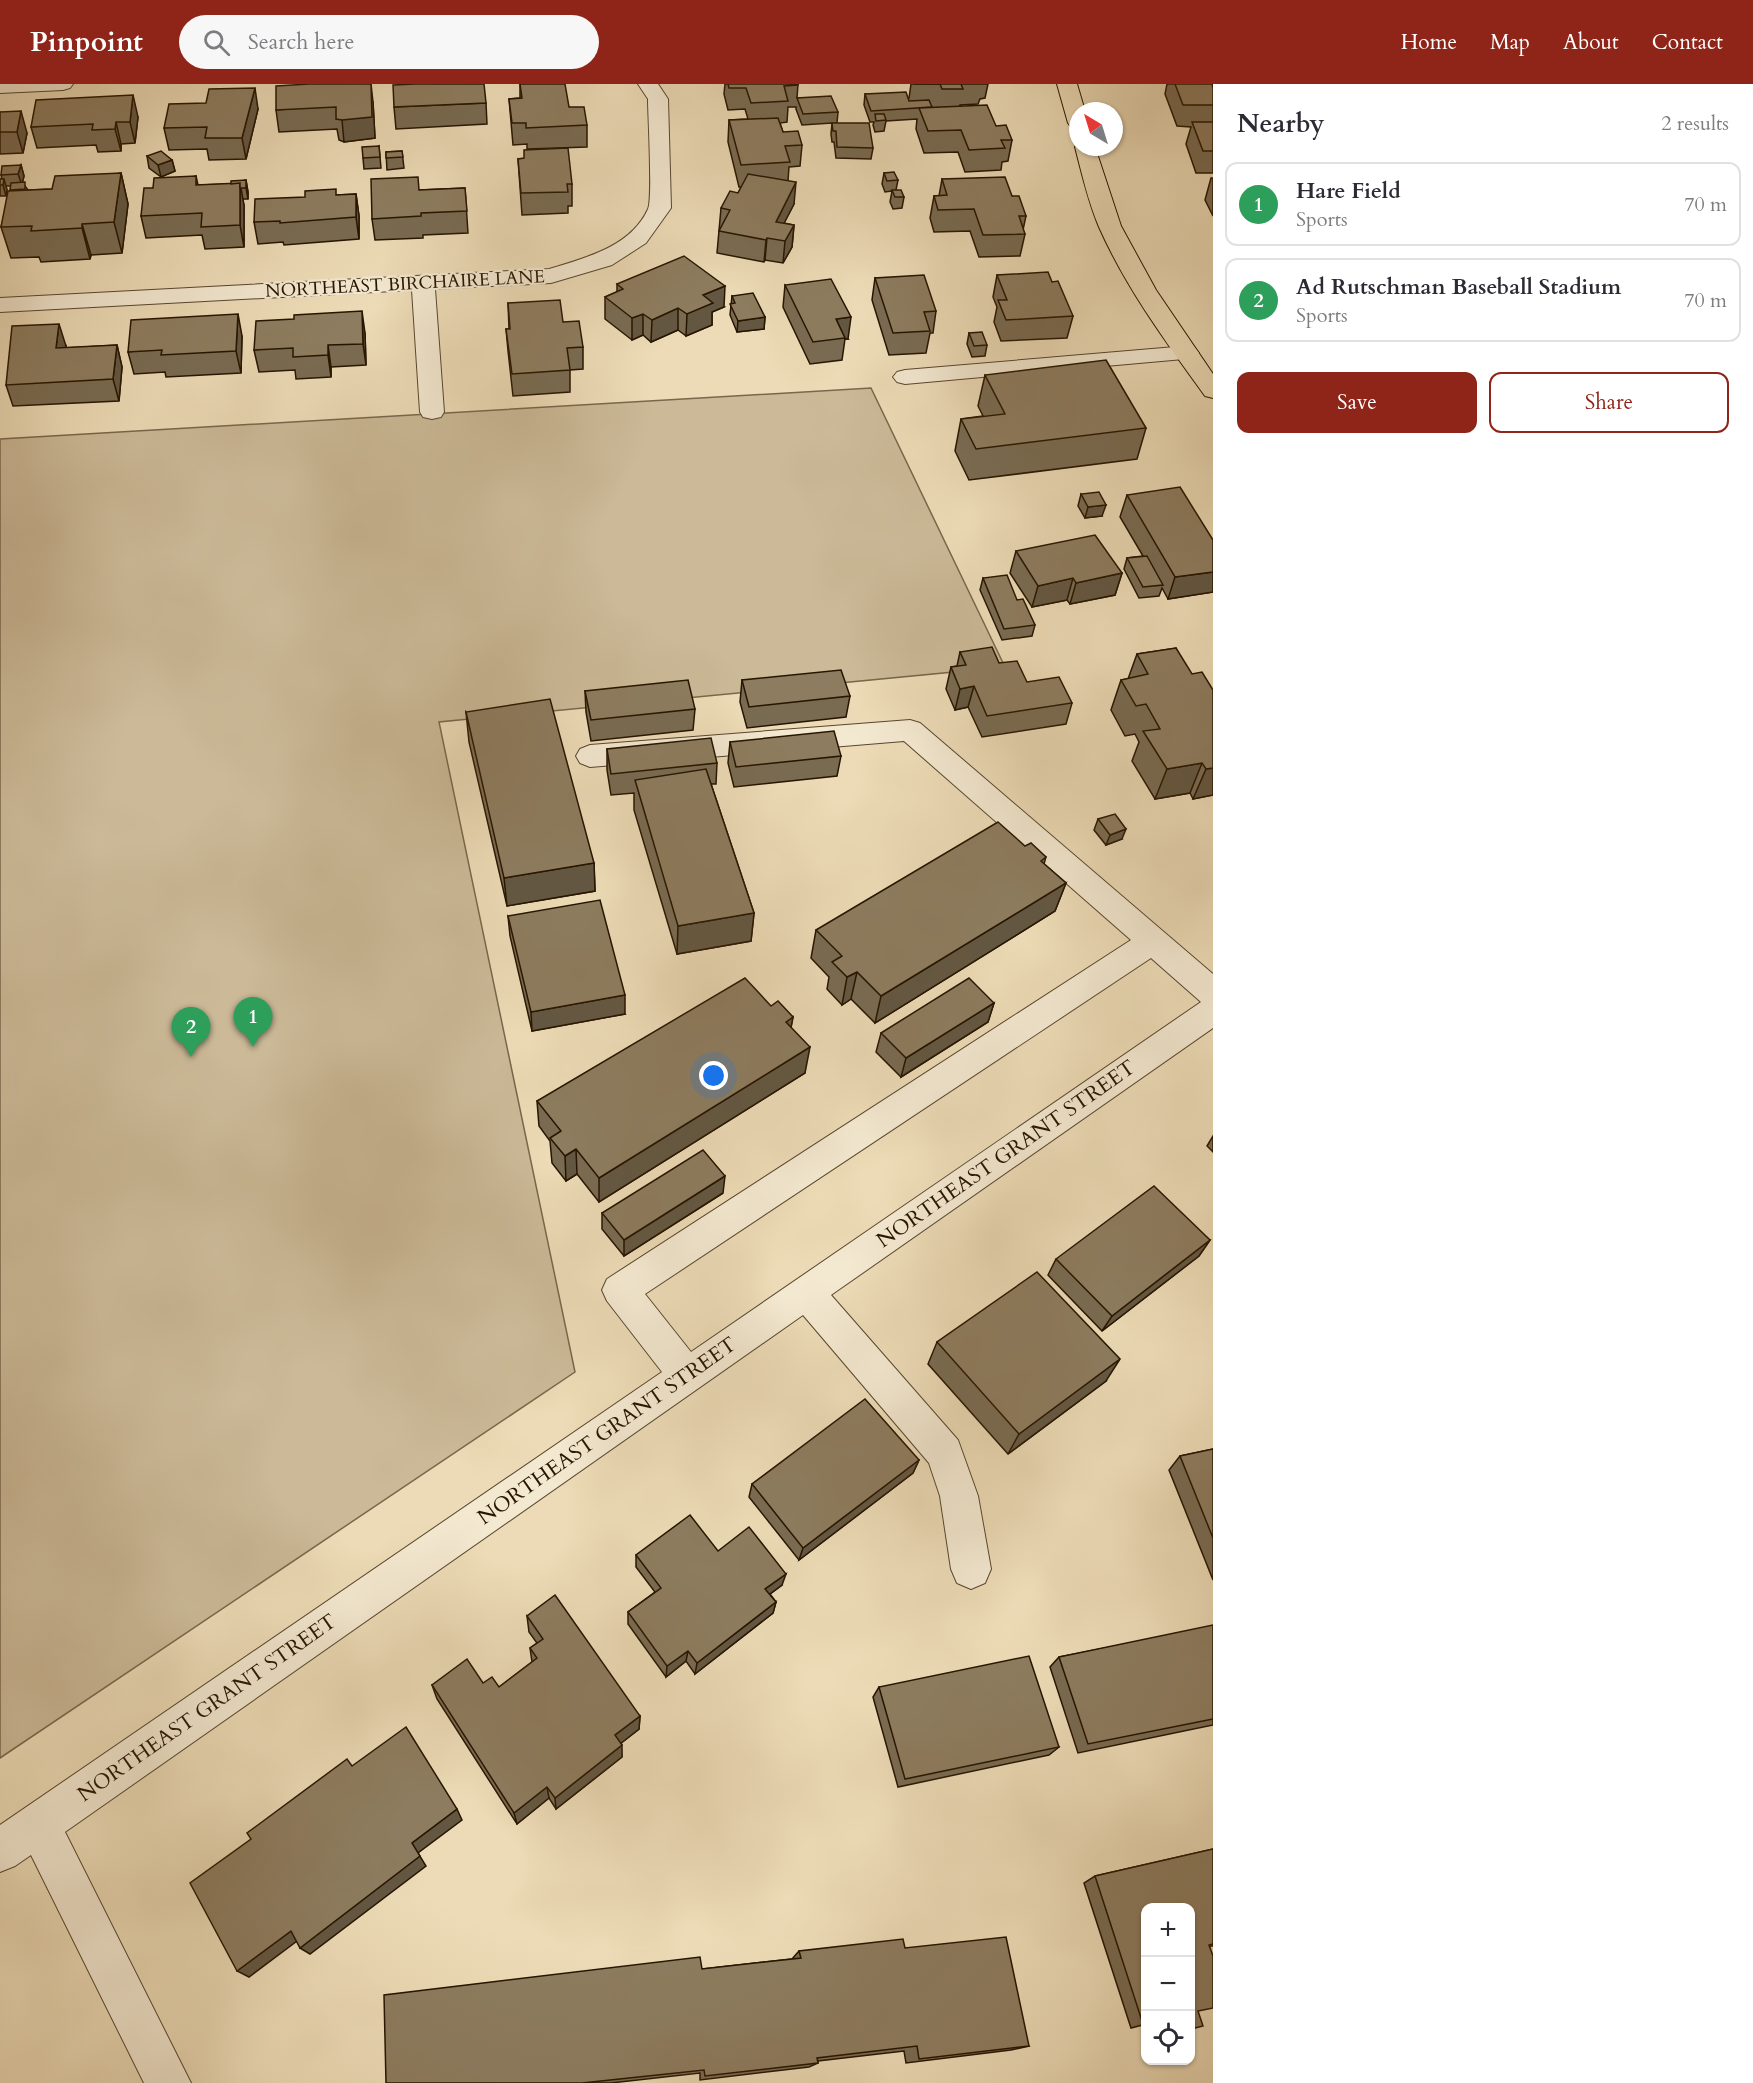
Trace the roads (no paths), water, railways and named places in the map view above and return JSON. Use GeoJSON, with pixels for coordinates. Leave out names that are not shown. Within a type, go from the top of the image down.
{"type":"FeatureCollection","features":[{"type":"Feature","properties":{"kind":"highway"},"geometry":{"type":"LineString","coordinates":[[1067,84],[1072,102]]}},
{"type":"Feature","properties":{"kind":"highway"},"geometry":{"type":"LineString","coordinates":[[1088,156],[1114,234],[1138,280],[1213,391]]}},
{"type":"Feature","properties":{"kind":"street"},"geometry":{"type":"LineString","coordinates":[[0,87],[63,84]]}},
{"type":"Feature","properties":{"kind":"street","name":"NORTHEAST BIRCHAIRE LANE"},"geometry":{"type":"LineString","coordinates":[[0,305],[551,276],[604,260],[638,238],[660,208],[658,99],[648,84]]}},
{"type":"Feature","properties":{"kind":"street"},"geometry":{"type":"LineString","coordinates":[[423,283],[432,412]]}},
{"type":"Feature","properties":{"kind":"street"},"geometry":{"type":"LineString","coordinates":[[905,377],[1186,353]]}},
{"type":"Feature","properties":{"kind":"street"},"geometry":{"type":"LineString","coordinates":[[590,756],[910,730],[1213,993]]}},
{"type":"Feature","properties":{"kind":"street"},"geometry":{"type":"LineString","coordinates":[[687,1375],[620,1290],[1153,941]]}},
{"type":"Feature","properties":{"kind":"street","name":"NORTHEAST GRANT STREET"},"geometry":{"type":"LineString","coordinates":[[0,1851],[1213,1011]]}},
{"type":"Feature","properties":{"kind":"street"},"geometry":{"type":"LineString","coordinates":[[806,1293],[945,1453],[959,1496],[971,1569]]}},
{"type":"Feature","properties":{"kind":"street"},"geometry":{"type":"LineString","coordinates":[[38,1824],[168,2083]]}},
{"type":"Feature","properties":{"kind":"place","name":"Hare Field"},"geometry":{"type":"Point","coordinates":[253,1047]}},
{"type":"Feature","properties":{"kind":"place","name":"Ad Rutschman Baseball Stadium"},"geometry":{"type":"Point","coordinates":[191,1057]}}]}
